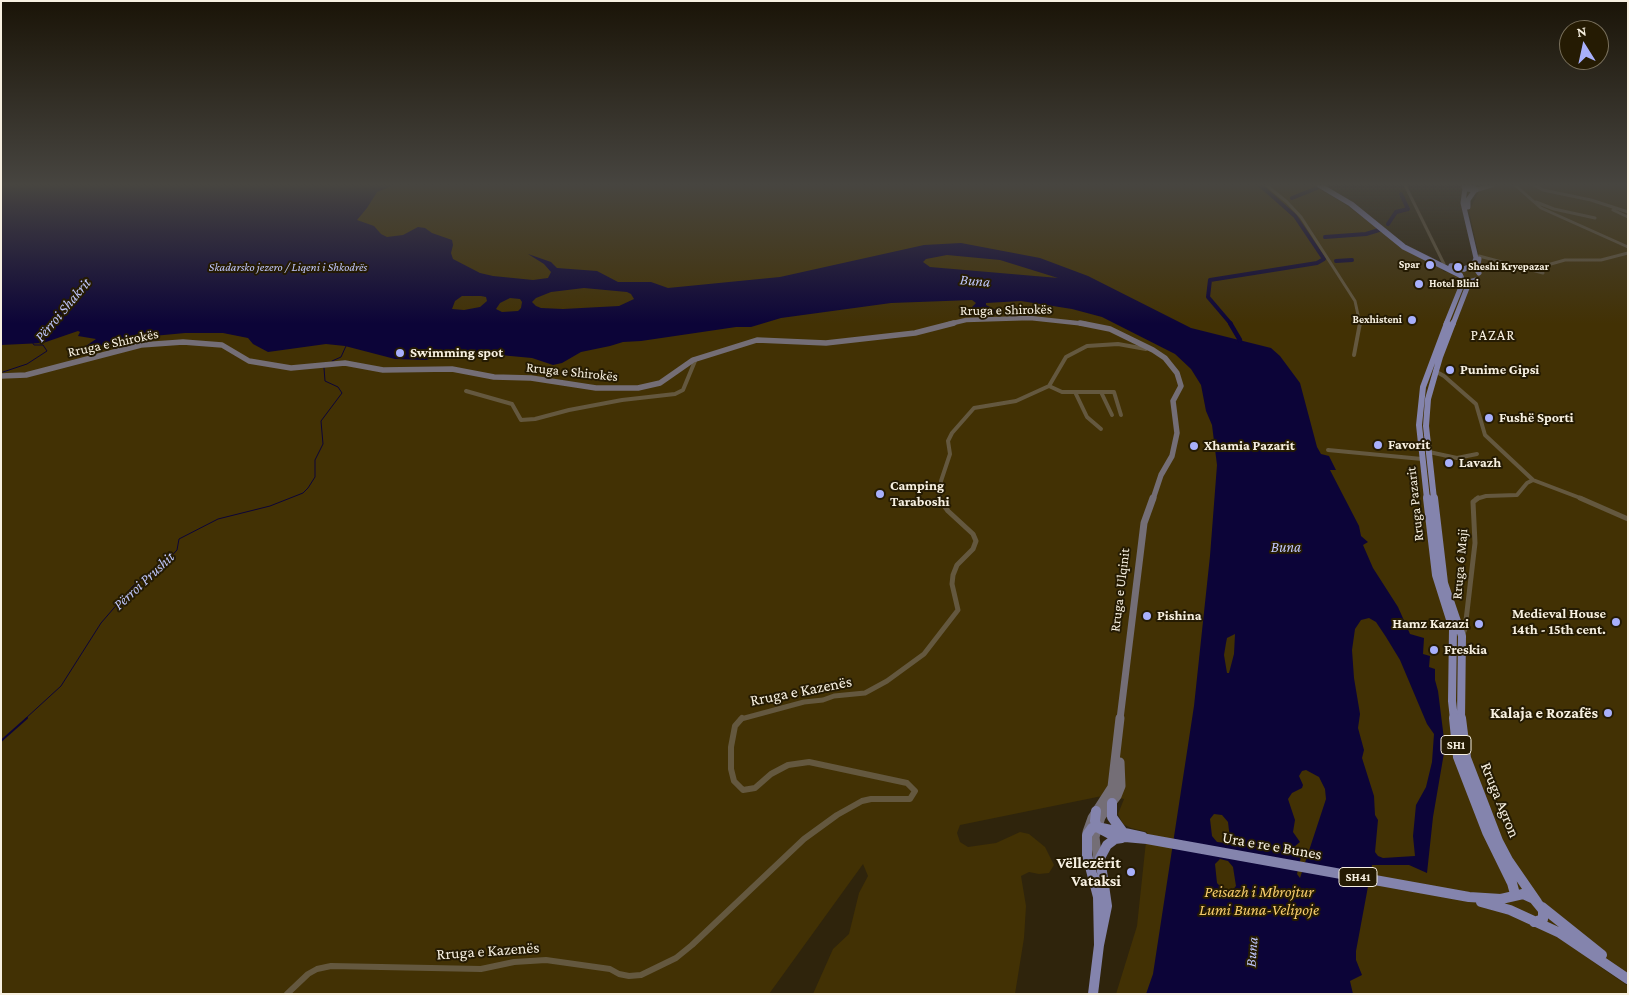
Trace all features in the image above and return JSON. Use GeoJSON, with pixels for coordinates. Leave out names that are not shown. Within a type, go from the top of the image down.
{"type":"FeatureCollection","features":[{"type":"Feature","properties":{"kind":"highway"},"geometry":{"type":"LineString","coordinates":[[1385,231],[1404,247],[1462,272]]}},
{"type":"Feature","properties":{"kind":"highway"},"geometry":{"type":"LineString","coordinates":[[1389,231],[1409,248],[1443,265]]}},
{"type":"Feature","properties":{"kind":"main road","name":"SH1"},"geometry":{"type":"LineString","coordinates":[[1462,272],[1474,264],[1476,258],[1470,231]]}},
{"type":"Feature","properties":{"kind":"main road"},"geometry":{"type":"LineString","coordinates":[[1473,231],[1479,256],[1477,277]]}},
{"type":"Feature","properties":{"kind":"main road"},"geometry":{"type":"LineString","coordinates":[[1462,272],[1477,277]]}},
{"type":"Feature","properties":{"kind":"main road"},"geometry":{"type":"LineString","coordinates":[[1462,272],[1477,277]]}},
{"type":"Feature","properties":{"kind":"main road","name":"Rruga Pazarit"},"geometry":{"type":"LineString","coordinates":[[1441,585],[1422,459],[1419,425],[1423,387],[1463,282],[1462,272]]}},
{"type":"Feature","properties":{"kind":"main road","name":"Rruga Pazarit"},"geometry":{"type":"LineString","coordinates":[[1441,585],[1426,415],[1435,371],[1467,288],[1477,277]]}},
{"type":"Feature","properties":{"kind":"main road","name":"Rruga e Shirokës"},"geometry":{"type":"LineString","coordinates":[[1,376],[26,375],[122,349],[171,342],[218,344],[230,348],[249,361],[291,368],[345,363],[383,370],[452,368],[494,377],[533,378],[604,389],[644,388],[656,385],[694,360],[758,340],[826,343],[912,333],[966,320],[1030,318],[1102,327],[1153,350],[1168,360]]}},
{"type":"Feature","properties":{"kind":"main road","name":"Rruga e Ulqinit"},"geometry":{"type":"LineString","coordinates":[[1099,945],[1098,897],[1088,855],[1087,835],[1096,810],[1113,784],[1144,523],[1161,475],[1172,456],[1177,435],[1172,402],[1181,384],[1168,360]]}},
{"type":"Feature","properties":{"kind":"main road","name":"Rruga Agron"},"geometry":{"type":"LineString","coordinates":[[1441,585],[1462,636],[1460,708],[1468,766],[1498,841],[1508,860],[1539,904],[1586,943],[1628,973]]}},
{"type":"Feature","properties":{"kind":"main road","name":"Rruga Agron"},"geometry":{"type":"LineString","coordinates":[[1441,585],[1453,629],[1452,701],[1458,757],[1487,832],[1512,883],[1514,895],[1511,904],[1518,914]]}},
{"type":"Feature","properties":{"kind":"main road","name":"Rruga e Ulqinit"},"geometry":{"type":"LineString","coordinates":[[1093,994],[1099,945],[1107,906],[1105,888],[1094,843],[1097,827],[1119,791],[1122,782],[1118,754]]}},
{"type":"Feature","properties":{"kind":"main road"},"geometry":{"type":"LineString","coordinates":[[1100,868],[1103,850],[1123,834],[1112,817],[1112,803]]}},
{"type":"Feature","properties":{"kind":"main road"},"geometry":{"type":"LineString","coordinates":[[1087,835],[1092,828],[1097,827],[1094,821],[1096,810]]}},
{"type":"Feature","properties":{"kind":"main road","name":"SH41"},"geometry":{"type":"LineString","coordinates":[[1097,827],[1123,834]]}},
{"type":"Feature","properties":{"kind":"main road","name":"Ura e re e Bunes"},"geometry":{"type":"LineString","coordinates":[[1123,834],[1469,897]]}},
{"type":"Feature","properties":{"kind":"main road"},"geometry":{"type":"LineString","coordinates":[[1514,895],[1527,895],[1539,904],[1544,917],[1539,922],[1534,922]]}},
{"type":"Feature","properties":{"kind":"main road","name":"SH41"},"geometry":{"type":"LineString","coordinates":[[1469,897],[1501,900],[1514,895]]}},
{"type":"Feature","properties":{"kind":"main road","name":"SH41"},"geometry":{"type":"LineString","coordinates":[[1469,897],[1518,914]]}},
{"type":"Feature","properties":{"kind":"main road"},"geometry":{"type":"LineString","coordinates":[[1518,914],[1550,927],[1572,939],[1628,979]]}},
{"type":"Feature","properties":{"kind":"street"},"geometry":{"type":"LineString","coordinates":[[1310,231],[1355,301],[1360,319],[1360,331],[1354,355]]}},
{"type":"Feature","properties":{"kind":"street"},"geometry":{"type":"LineString","coordinates":[[1427,231],[1443,265]]}},
{"type":"Feature","properties":{"kind":"street"},"geometry":{"type":"LineString","coordinates":[[1596,231],[1628,247]]}},
{"type":"Feature","properties":{"kind":"street"},"geometry":{"type":"LineString","coordinates":[[1533,269],[1561,261],[1580,259],[1601,260],[1628,254]]}},
{"type":"Feature","properties":{"kind":"street"},"geometry":{"type":"LineString","coordinates":[[1479,256],[1533,269],[1544,274]]}},
{"type":"Feature","properties":{"kind":"street"},"geometry":{"type":"LineString","coordinates":[[1121,415],[1114,392],[1062,392],[1049,386],[1066,357],[1072,352],[1087,346],[1118,344],[1149,350],[1168,360]]}},
{"type":"Feature","properties":{"kind":"street"},"geometry":{"type":"LineString","coordinates":[[466,391],[512,404],[521,420],[534,419],[622,400],[675,394],[683,390],[694,360]]}},
{"type":"Feature","properties":{"kind":"street"},"geometry":{"type":"LineString","coordinates":[[1435,371],[1444,376],[1476,404],[1479,409],[1484,436],[1532,480],[1586,500],[1628,519]]}},
{"type":"Feature","properties":{"kind":"street","name":"Rruga e Kazenës"},"geometry":{"type":"LineString","coordinates":[[287,994],[308,974],[317,969],[331,966],[481,969],[514,962],[546,960],[610,969],[619,974],[629,976],[641,975],[676,958],[692,945],[804,839],[829,820],[862,801],[871,799],[910,799],[915,791],[907,784],[810,762],[788,765],[771,774],[755,788],[743,790],[734,781],[730,769],[731,747],[736,726],[743,717],[750,715],[834,696],[865,693],[887,681],[916,660],[931,646],[958,610],[952,584],[952,575],[957,565],[973,549],[976,541],[973,534],[948,511],[939,498],[941,481],[950,454],[949,437],[974,408],[1016,401],[1049,386]]}},
{"type":"Feature","properties":{"kind":"street"},"geometry":{"type":"LineString","coordinates":[[1074,392],[1087,417],[1101,429]]}},
{"type":"Feature","properties":{"kind":"street"},"geometry":{"type":"LineString","coordinates":[[1101,392],[1112,415]]}},
{"type":"Feature","properties":{"kind":"street"},"geometry":{"type":"LineString","coordinates":[[1328,450],[1422,459]]}},
{"type":"Feature","properties":{"kind":"street","name":"Rruga Pazarit"},"geometry":{"type":"LineString","coordinates":[[1429,452],[1457,458],[1477,454]]}},
{"type":"Feature","properties":{"kind":"street","name":"Rruga 6 Maji"},"geometry":{"type":"LineString","coordinates":[[1462,636],[1465,629],[1475,543],[1473,502],[1477,498],[1486,496],[1517,495],[1532,480]]}},
{"type":"Feature","properties":{"kind":"green space","name":"Peisazh i Mbrojtur Lumi Buna-Velipoje"},"geometry":{"type":"Polygon","coordinates":[[[1,231],[1383,231],[1432,264],[1445,269],[1441,269],[1445,272],[1480,261],[1473,231],[1628,231],[1628,985],[1590,960],[1628,986],[1628,994],[1116,994],[1137,926],[1147,832],[1123,824],[1118,814],[1124,799],[1107,795],[960,825],[957,833],[960,842],[968,847],[996,843],[1020,832],[1029,834],[1045,847],[1054,865],[1049,873],[1029,872],[1021,876],[1026,906],[1024,938],[1015,994],[813,994],[833,949],[849,934],[859,893],[868,876],[863,864],[769,994],[1,994],[1,231]]]}},
{"type":"Feature","properties":{"kind":"water","name":"Buna"},"geometry":{"type":"Polygon","coordinates":[[[1,231],[379,231],[387,237],[403,235],[410,231],[430,231],[452,240],[451,253],[453,259],[480,273],[533,280],[548,278],[551,272],[544,264],[528,254],[551,262],[557,268],[597,271],[618,282],[651,282],[668,288],[780,277],[924,245],[961,243],[1040,258],[1088,276],[1191,328],[1271,348],[1280,356],[1300,383],[1317,447],[1321,454],[1329,456],[1336,470],[1330,470],[1359,526],[1361,536],[1368,542],[1363,545],[1373,568],[1398,607],[1410,634],[1424,638],[1423,654],[1430,656],[1429,667],[1435,669],[1445,747],[1433,817],[1427,873],[1409,865],[1372,865],[1356,951],[1356,960],[1362,975],[1350,981],[1353,994],[1146,994],[1153,974],[1194,706],[1210,556],[1217,465],[1212,425],[1206,411],[1201,385],[1191,369],[1175,354],[1102,317],[1072,309],[1021,301],[986,303],[986,305],[1000,314],[972,315],[971,308],[976,303],[972,300],[891,303],[781,318],[751,327],[736,327],[623,342],[581,352],[562,363],[553,365],[532,358],[457,351],[426,360],[395,359],[345,346],[326,344],[268,352],[253,344],[248,338],[223,333],[185,333],[153,336],[84,349],[96,339],[78,336],[80,332],[78,331],[43,343],[1,345],[1,231]],[[947,255],[926,259],[923,262],[930,267],[1058,278],[1000,260],[947,255]],[[584,288],[551,292],[536,298],[532,302],[541,308],[563,309],[619,306],[634,299],[627,292],[584,288]],[[462,296],[455,301],[452,309],[464,310],[480,307],[487,301],[486,297],[481,296],[462,296]],[[510,298],[500,303],[496,309],[502,312],[518,311],[521,308],[522,302],[520,299],[510,298]],[[1369,618],[1361,620],[1355,629],[1352,650],[1360,714],[1358,728],[1364,750],[1362,758],[1374,796],[1375,815],[1378,820],[1375,852],[1383,858],[1415,856],[1413,836],[1416,805],[1426,787],[1432,762],[1434,734],[1427,724],[1400,660],[1386,637],[1376,622],[1369,618]],[[1235,634],[1227,638],[1224,655],[1227,673],[1229,673],[1234,654],[1235,634]],[[1306,770],[1302,771],[1299,776],[1303,785],[1302,788],[1292,793],[1288,799],[1295,820],[1293,832],[1300,842],[1294,847],[1301,857],[1297,874],[1300,878],[1326,799],[1325,789],[1319,777],[1306,770]],[[1214,814],[1210,819],[1212,836],[1217,842],[1226,843],[1230,839],[1228,822],[1222,815],[1214,814]],[[1220,859],[1215,864],[1217,883],[1223,889],[1232,891],[1236,886],[1233,867],[1228,861],[1220,859]]]}},
{"type":"Feature","properties":{"kind":"waterway"},"geometry":{"type":"LineString","coordinates":[[1231,324],[1208,297],[1210,280],[1317,263],[1324,259],[1305,231]]}},
{"type":"Feature","properties":{"kind":"waterway"},"geometry":{"type":"LineString","coordinates":[[1325,237],[1366,234],[1374,231]]}},
{"type":"Feature","properties":{"kind":"waterway"},"geometry":{"type":"LineString","coordinates":[[1336,261],[1352,260]]}},
{"type":"Feature","properties":{"kind":"waterway"},"geometry":{"type":"LineString","coordinates":[[1230,323],[1240,340]]}},
{"type":"Feature","properties":{"kind":"waterway","name":"Përroi Shakrit"},"geometry":{"type":"LineString","coordinates":[[3,372],[27,364],[47,351],[43,345],[34,345],[32,342]]}},
{"type":"Feature","properties":{"kind":"waterway","name":"Përroi Prushit"},"geometry":{"type":"LineString","coordinates":[[332,361],[341,357],[346,346]]}},
{"type":"Feature","properties":{"kind":"waterway","name":"Përroi Prushit"},"geometry":{"type":"LineString","coordinates":[[25,719],[61,686],[101,623],[133,586],[166,562],[177,550],[179,539],[218,519],[270,506],[303,493],[308,488],[315,477],[315,460],[323,444],[321,421],[342,393],[338,387],[325,381],[324,368]]}},
{"type":"Feature","properties":{"kind":"waterway","name":"Përroi Prushit"},"geometry":{"type":"LineString","coordinates":[[1,741],[27,718]]}},
{"type":"Feature","properties":{"kind":"place","name":"Spar"},"geometry":{"type":"Point","coordinates":[1430,265]}},
{"type":"Feature","properties":{"kind":"place","name":"Sheshi Kryepazar"},"geometry":{"type":"Point","coordinates":[1458,267]}},
{"type":"Feature","properties":{"kind":"place","name":"Hotel Blini"},"geometry":{"type":"Point","coordinates":[1419,284]}},
{"type":"Feature","properties":{"kind":"place","name":"Bexhisteni"},"geometry":{"type":"Point","coordinates":[1412,320]}},
{"type":"Feature","properties":{"kind":"place","name":"Swimming spot"},"geometry":{"type":"Point","coordinates":[400,353]}},
{"type":"Feature","properties":{"kind":"place","name":"Punime Gipsi"},"geometry":{"type":"Point","coordinates":[1450,370]}},
{"type":"Feature","properties":{"kind":"place","name":"Fushë Sporti"},"geometry":{"type":"Point","coordinates":[1489,418]}},
{"type":"Feature","properties":{"kind":"place","name":"Favorit"},"geometry":{"type":"Point","coordinates":[1378,445]}},
{"type":"Feature","properties":{"kind":"place","name":"Xhamia Pazarit"},"geometry":{"type":"Point","coordinates":[1194,446]}},
{"type":"Feature","properties":{"kind":"place","name":"Lavazh"},"geometry":{"type":"Point","coordinates":[1449,463]}},
{"type":"Feature","properties":{"kind":"place","name":"Camping Taraboshi"},"geometry":{"type":"Point","coordinates":[880,494]}},
{"type":"Feature","properties":{"kind":"place","name":"Pishina"},"geometry":{"type":"Point","coordinates":[1147,616]}},
{"type":"Feature","properties":{"kind":"place","name":"Medieval House 14th - 15th cent."},"geometry":{"type":"Point","coordinates":[1616,622]}},
{"type":"Feature","properties":{"kind":"place","name":"Hamz Kazazi"},"geometry":{"type":"Point","coordinates":[1479,624]}},
{"type":"Feature","properties":{"kind":"place","name":"Freskia"},"geometry":{"type":"Point","coordinates":[1434,650]}},
{"type":"Feature","properties":{"kind":"place","name":"Kalaja e Rozafës"},"geometry":{"type":"Point","coordinates":[1608,713]}},
{"type":"Feature","properties":{"kind":"place","name":"Vëllezërit Vataksi"},"geometry":{"type":"Point","coordinates":[1131,872]}},
{"type":"Feature","properties":{"kind":"district","name":"PAZAR"},"geometry":{"type":"Point","coordinates":[1493,335]}},
{"type":"Feature","properties":{"kind":"water label","name":"Skadarsko jezero / Liqeni i Shkodrës"},"geometry":{"type":"Point","coordinates":[288,267]}}]}
